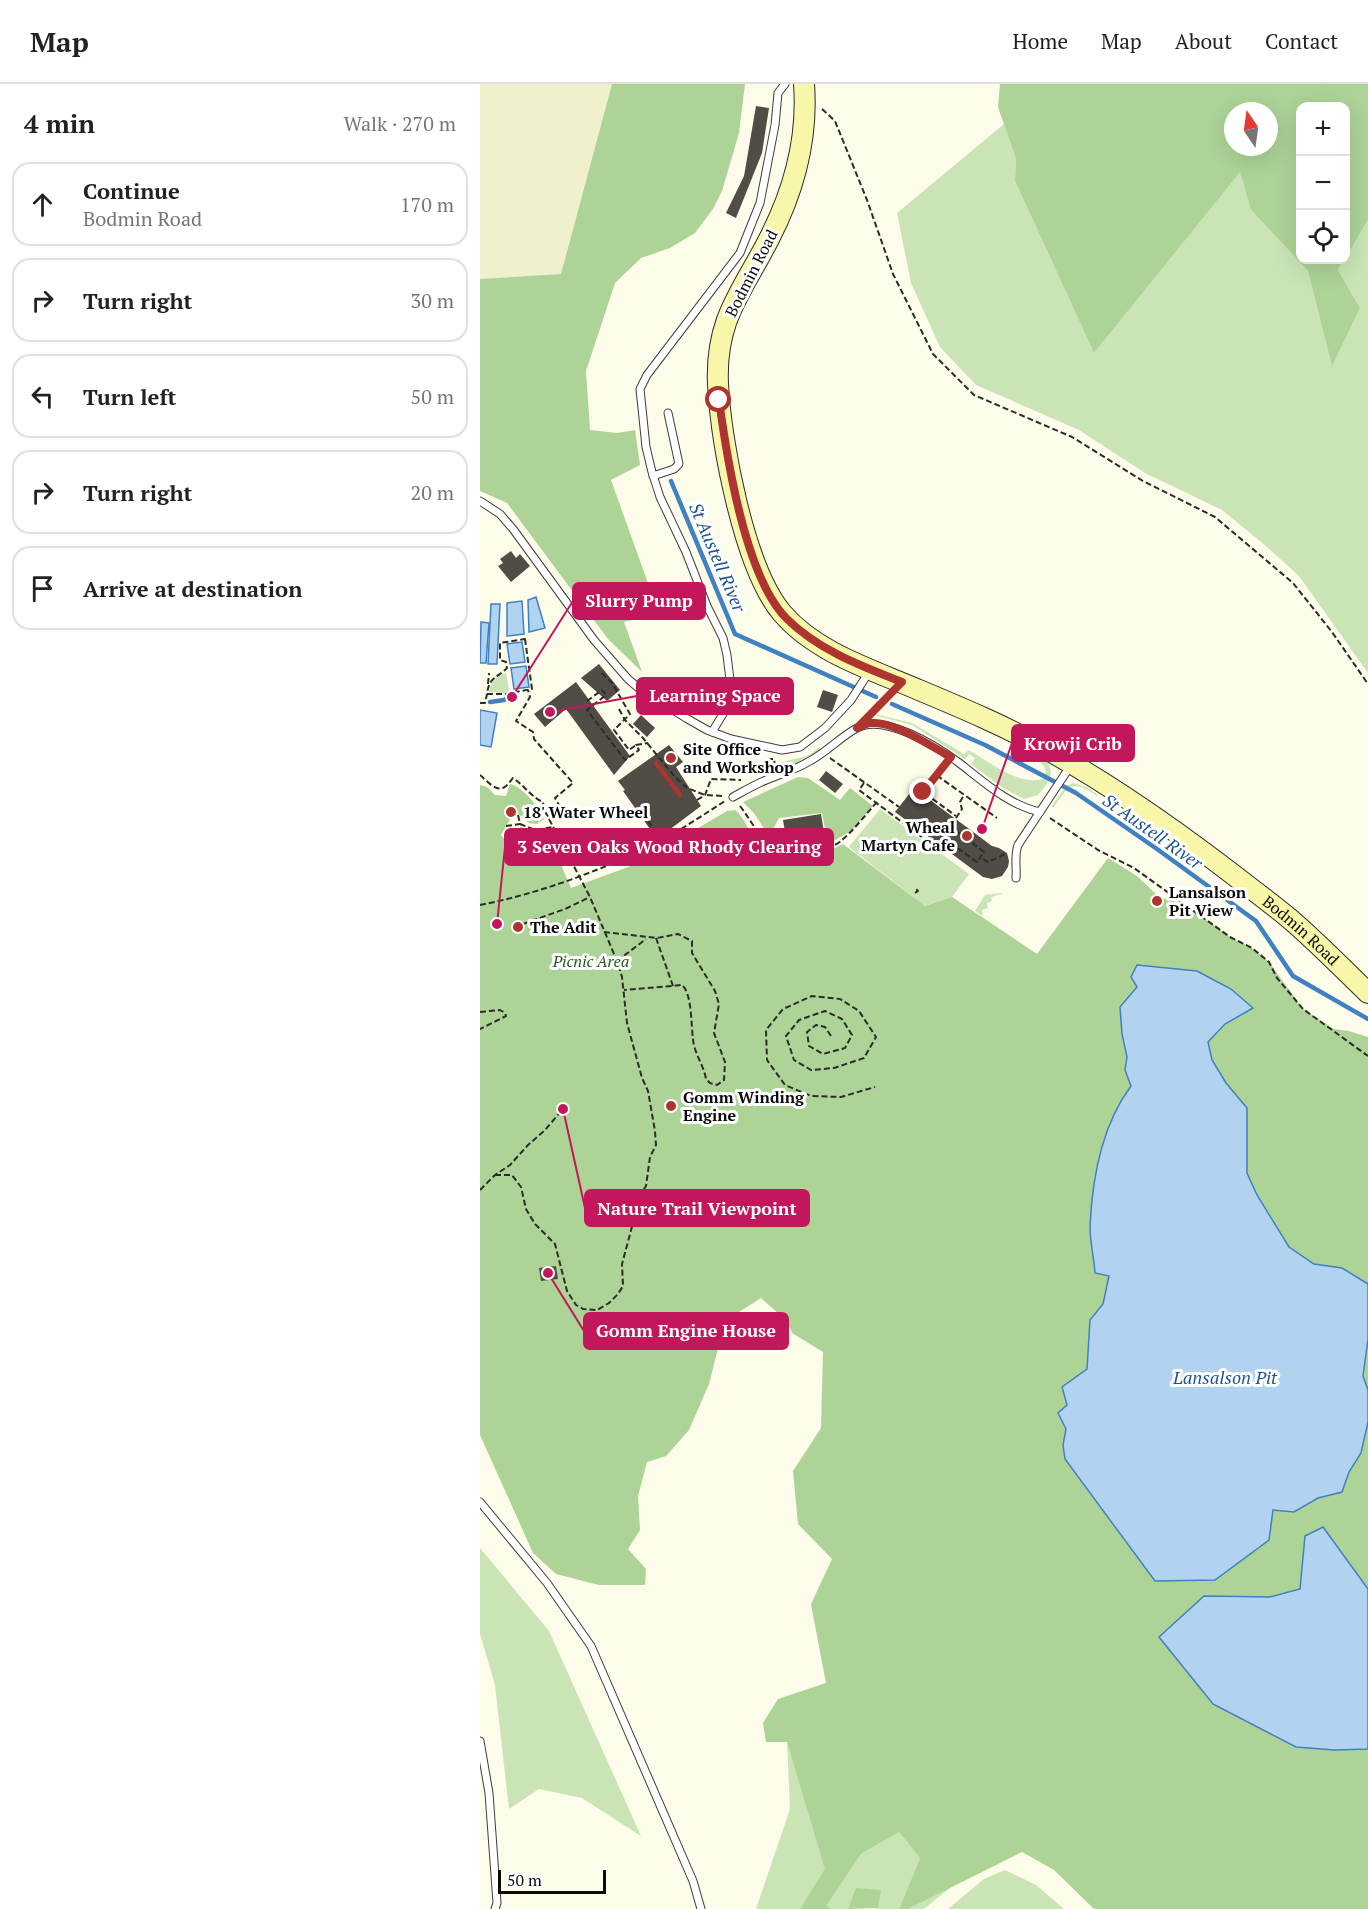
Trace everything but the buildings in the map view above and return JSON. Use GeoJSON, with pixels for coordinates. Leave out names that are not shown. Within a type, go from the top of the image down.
{"type":"FeatureCollection","features":[{"type":"Feature","properties":{"kind":"main road","name":"Bodmin Road"},"geometry":{"type":"LineString","coordinates":[[804,88],[801,145],[794,180],[770,237],[739,291],[725,324],[719,358],[719,400],[730,467],[744,526],[757,570],[765,587],[785,616],[803,633],[867,675],[902,682],[1009,730],[1068,768],[1147,810],[1289,918],[1368,993]]}},
{"type":"Feature","properties":{"kind":"lane"},"geometry":{"type":"LineString","coordinates":[[712,732],[729,698],[730,680],[727,655],[723,638],[707,606],[687,552],[660,497],[653,476],[646,447],[640,389],[647,375],[740,253],[760,203],[775,125],[778,93],[785,84]]}},
{"type":"Feature","properties":{"kind":"lane"},"geometry":{"type":"LineString","coordinates":[[653,476],[674,469],[679,464],[668,413]]}},
{"type":"Feature","properties":{"kind":"lane"},"geometry":{"type":"LineString","coordinates":[[480,501],[500,514],[513,529],[594,640],[628,679],[642,691],[712,732],[751,745],[782,750],[800,747],[825,728],[856,693],[867,675]]}},
{"type":"Feature","properties":{"kind":"lane"},"geometry":{"type":"LineString","coordinates":[[733,797],[765,780],[809,762],[857,728],[870,723],[884,724],[914,736],[952,758],[1008,800],[1040,812]]}},
{"type":"Feature","properties":{"kind":"lane"},"geometry":{"type":"LineString","coordinates":[[1016,878],[1015,853],[1018,845],[1068,768]]}},
{"type":"Feature","properties":{"kind":"lane"},"geometry":{"type":"LineString","coordinates":[[480,1502],[547,1583],[591,1646],[693,1881],[701,1909]]}},
{"type":"Feature","properties":{"kind":"lane"},"geometry":{"type":"LineString","coordinates":[[480,1742],[489,1793],[497,1903],[495,1909]]}},
{"type":"Feature","properties":{"kind":"path"},"geometry":{"type":"LineString","coordinates":[[804,88],[836,121],[893,274],[933,354],[974,395],[1072,436],[1143,481],[1215,517],[1293,583],[1332,632],[1368,684]]}},
{"type":"Feature","properties":{"kind":"path"},"geometry":{"type":"LineString","coordinates":[[487,694],[496,695],[528,690],[532,687],[525,639],[500,643],[500,660],[506,662],[507,668],[488,684]]}},
{"type":"Feature","properties":{"kind":"path"},"geometry":{"type":"LineString","coordinates":[[480,703],[485,703],[489,673]]}},
{"type":"Feature","properties":{"kind":"path"},"geometry":{"type":"LineString","coordinates":[[602,673],[612,683],[630,714],[614,730],[629,750],[636,745],[648,743]]}},
{"type":"Feature","properties":{"kind":"path"},"geometry":{"type":"LineString","coordinates":[[857,728],[902,682]]}},
{"type":"Feature","properties":{"kind":"path"},"geometry":{"type":"LineString","coordinates":[[528,690],[530,697],[516,721],[533,732],[534,739],[573,783],[555,798],[563,812],[549,819]]}},
{"type":"Feature","properties":{"kind":"path"},"geometry":{"type":"LineString","coordinates":[[587,702],[602,690],[606,695],[587,710],[625,760],[639,750],[636,745]]}},
{"type":"Feature","properties":{"kind":"path"},"geometry":{"type":"LineString","coordinates":[[619,709],[625,720],[687,788],[705,795],[733,797]]}},
{"type":"Feature","properties":{"kind":"path"},"geometry":{"type":"LineString","coordinates":[[822,752],[899,807]]}},
{"type":"Feature","properties":{"kind":"path"},"geometry":{"type":"LineString","coordinates":[[955,818],[923,792],[943,765],[946,767],[939,777],[997,818]]}},
{"type":"Feature","properties":{"kind":"path"},"geometry":{"type":"LineString","coordinates":[[480,775],[498,789],[506,787],[513,778],[530,791],[534,798],[543,802],[544,810],[590,897],[617,961],[624,990],[627,1023],[642,1078],[648,1091],[656,1145],[650,1157],[646,1186],[641,1193],[625,1251],[622,1264],[623,1286],[618,1294],[597,1310],[583,1309],[576,1305],[567,1291],[555,1244],[536,1224],[526,1209],[521,1187],[512,1175],[495,1175]]}},
{"type":"Feature","properties":{"kind":"path"},"geometry":{"type":"LineString","coordinates":[[697,800],[705,795],[711,779],[735,780],[763,776],[765,780]]}},
{"type":"Feature","properties":{"kind":"path"},"geometry":{"type":"LineString","coordinates":[[864,783],[859,790],[942,852],[949,842],[978,862],[984,852],[950,826],[962,809],[960,802],[964,795]]}},
{"type":"Feature","properties":{"kind":"path"},"geometry":{"type":"LineString","coordinates":[[733,797],[761,836],[777,849],[793,853],[825,848],[837,843],[876,802]]}},
{"type":"Feature","properties":{"kind":"path"},"geometry":{"type":"LineString","coordinates":[[480,905],[501,901],[578,877],[654,844],[733,797]]}},
{"type":"Feature","properties":{"kind":"path"},"geometry":{"type":"LineString","coordinates":[[1040,812],[1098,850],[1134,868],[1230,937],[1252,948],[1269,962],[1277,978],[1303,1009],[1368,1056]]}},
{"type":"Feature","properties":{"kind":"path"},"geometry":{"type":"LineString","coordinates":[[518,815],[520,830],[529,841]]}},
{"type":"Feature","properties":{"kind":"path"},"geometry":{"type":"LineString","coordinates":[[648,821],[654,829]]}},
{"type":"Feature","properties":{"kind":"path"},"geometry":{"type":"LineString","coordinates":[[506,826],[520,824],[535,830],[553,827]]}},
{"type":"Feature","properties":{"kind":"path"},"geometry":{"type":"LineString","coordinates":[[654,834],[649,837],[654,844]]}},
{"type":"Feature","properties":{"kind":"path"},"geometry":{"type":"LineString","coordinates":[[983,859],[988,862],[1007,853]]}},
{"type":"Feature","properties":{"kind":"path"},"geometry":{"type":"LineString","coordinates":[[523,924],[590,897]]}},
{"type":"Feature","properties":{"kind":"path"},"geometry":{"type":"LineString","coordinates":[[603,932],[647,938],[678,934],[692,941],[692,953],[715,991],[719,1004],[714,1033],[725,1062],[724,1080],[713,1085],[706,1079],[693,1039],[687,989],[682,985],[624,990]]}},
{"type":"Feature","properties":{"kind":"path"},"geometry":{"type":"LineString","coordinates":[[617,961],[647,938]]}},
{"type":"Feature","properties":{"kind":"path"},"geometry":{"type":"LineString","coordinates":[[656,938],[674,986]]}},
{"type":"Feature","properties":{"kind":"path"},"geometry":{"type":"LineString","coordinates":[[831,1036],[825,1027],[816,1025],[807,1032],[809,1046],[823,1054],[845,1048],[852,1035],[842,1019],[825,1011],[799,1020],[786,1036],[794,1060],[811,1070],[834,1068],[864,1058],[876,1037],[859,1011],[840,999],[812,996],[783,1009],[766,1030],[767,1060],[785,1085],[811,1096],[841,1097],[875,1087]]}},
{"type":"Feature","properties":{"kind":"path"},"geometry":{"type":"LineString","coordinates":[[480,1012],[500,1010],[506,1016],[480,1029]]}},
{"type":"Feature","properties":{"kind":"path"},"geometry":{"type":"LineString","coordinates":[[480,1190],[495,1175],[510,1165],[563,1109]]}},
{"type":"Feature","properties":{"kind":"green space"},"geometry":{"type":"Polygon","coordinates":[[[480,84],[612,84],[561,274],[480,279],[480,84]]]}},
{"type":"Feature","properties":{"kind":"green space"},"geometry":{"type":"Polygon","coordinates":[[[612,84],[745,84],[739,133],[722,191],[713,209],[695,233],[670,248],[641,258],[615,283],[586,371],[590,430],[617,433],[635,430],[640,465],[611,480],[659,614],[624,622],[642,672],[608,639],[507,503],[480,491],[480,279],[561,274],[612,84]]]}},
{"type":"Feature","properties":{"kind":"green space"},"geometry":{"type":"Polygon","coordinates":[[[1000,84],[1368,84],[1368,220],[1350,250],[1350,102],[1296,102],[1296,258],[1251,210],[1240,172],[1094,353],[1015,181],[1016,159],[998,107],[1000,84]]]}},
{"type":"Feature","properties":{"kind":"green space"},"geometry":{"type":"Polygon","coordinates":[[[1004,124],[1016,159],[1015,181],[1094,353],[1240,171],[1251,210],[1296,258],[1296,264],[1301,264],[1308,271],[1332,365],[1360,308],[1338,270],[1342,264],[1350,264],[1350,250],[1368,220],[1368,673],[1299,576],[1222,510],[1145,473],[1079,430],[976,385],[940,347],[911,283],[897,213],[1004,124]]]}},
{"type":"Feature","properties":{"kind":"green space"},"geometry":{"type":"Polygon","coordinates":[[[1301,264],[1342,264],[1338,270],[1360,308],[1332,366],[1308,271],[1301,264]]]}},
{"type":"Feature","properties":{"kind":"green space"},"geometry":{"type":"Polygon","coordinates":[[[506,673],[509,691],[489,692],[494,680],[506,673]]]}},
{"type":"Feature","properties":{"kind":"green space"},"geometry":{"type":"Polygon","coordinates":[[[875,714],[912,723],[964,754],[969,750],[1014,776],[1033,780],[1042,779],[1046,772],[1044,766],[1031,750],[1049,765],[1051,770],[1048,781],[1038,795],[1024,799],[1003,788],[971,764],[975,758],[969,754],[965,759],[912,725],[875,714]]]}},
{"type":"Feature","properties":{"kind":"green space"},"geometry":{"type":"Polygon","coordinates":[[[820,747],[820,752],[789,768],[786,768],[782,762],[808,756],[820,747]]]}},
{"type":"Feature","properties":{"kind":"green space"},"geometry":{"type":"Polygon","coordinates":[[[798,777],[808,778],[840,800],[850,788],[873,806],[851,831],[828,844],[822,813],[779,818],[773,829],[767,833],[754,813],[743,802],[798,777]]]}},
{"type":"Feature","properties":{"kind":"green space"},"geometry":{"type":"Polygon","coordinates":[[[1074,783],[1098,795],[1077,786],[1072,787],[1064,793],[1054,807],[1051,807],[1066,786],[1074,783]]]}},
{"type":"Feature","properties":{"kind":"green space","name":"Picnic Area"},"geometry":{"type":"Polygon","coordinates":[[[510,784],[530,798],[544,819],[537,824],[529,823],[515,811],[501,835],[513,850],[551,841],[571,888],[639,863],[727,811],[735,810],[754,837],[763,847],[773,853],[784,857],[808,856],[843,844],[925,906],[952,897],[1037,954],[1108,858],[1137,876],[1159,897],[1184,904],[1230,937],[1252,948],[1269,962],[1303,1009],[1334,1029],[1368,1037],[1368,1284],[1342,1268],[1314,1264],[1289,1247],[1258,1198],[1247,1173],[1247,1108],[1226,1083],[1212,1060],[1208,1042],[1225,1024],[1253,1008],[1231,989],[1197,971],[1137,965],[1137,987],[1120,1007],[1127,1057],[1125,1070],[1131,1086],[1121,1101],[1105,1135],[1096,1172],[1091,1209],[1090,1233],[1095,1273],[1109,1275],[1103,1304],[1090,1320],[1087,1369],[1076,1377],[1067,1405],[1058,1413],[1066,1429],[1063,1445],[1065,1459],[1155,1581],[1215,1580],[1273,1510],[1294,1512],[1318,1498],[1342,1492],[1349,1472],[1361,1453],[1368,1422],[1368,1909],[1094,1909],[1054,1870],[1022,1852],[908,1909],[899,1909],[920,1858],[899,1832],[861,1854],[827,1905],[831,1909],[800,1909],[825,1869],[787,1742],[766,1742],[763,1723],[778,1699],[826,1683],[811,1604],[832,1559],[798,1524],[793,1471],[821,1428],[823,1352],[792,1333],[787,1321],[761,1298],[725,1321],[709,1384],[689,1430],[666,1456],[647,1462],[638,1496],[640,1530],[628,1549],[646,1569],[645,1585],[599,1585],[556,1574],[533,1553],[480,1435],[480,785],[487,787],[495,795],[506,796],[510,784]]]}},
{"type":"Feature","properties":{"kind":"green space"},"geometry":{"type":"Polygon","coordinates":[[[880,809],[969,874],[952,897],[925,906],[849,847],[880,809]]]}},
{"type":"Feature","properties":{"kind":"green space"},"geometry":{"type":"Polygon","coordinates":[[[1004,893],[991,897],[992,901],[987,903],[988,908],[982,910],[983,916],[975,911],[985,895],[1004,893]]]}},
{"type":"Feature","properties":{"kind":"green space"},"geometry":{"type":"Polygon","coordinates":[[[1368,1339],[1368,1390],[1363,1377],[1368,1339]]]}},
{"type":"Feature","properties":{"kind":"green space"},"geometry":{"type":"Polygon","coordinates":[[[480,1548],[549,1631],[641,1836],[582,1798],[539,1789],[509,1809],[495,1685],[480,1634],[480,1548]]]}},
{"type":"Feature","properties":{"kind":"green space"},"geometry":{"type":"Polygon","coordinates":[[[787,1741],[826,1870],[800,1909],[756,1909],[790,1809],[787,1741]]]}},
{"type":"Feature","properties":{"kind":"green space"},"geometry":{"type":"Polygon","coordinates":[[[899,1832],[920,1858],[899,1909],[876,1909],[878,1907],[857,1888],[848,1909],[831,1909],[827,1905],[861,1854],[899,1832]]]}},
{"type":"Feature","properties":{"kind":"green space"},"geometry":{"type":"Polygon","coordinates":[[[1005,1870],[1036,1885],[1064,1909],[948,1909],[984,1879],[1005,1870]]]}},
{"type":"Feature","properties":{"kind":"green space"},"geometry":{"type":"Polygon","coordinates":[[[951,1887],[924,1909],[908,1909],[951,1887]]]}},
{"type":"Feature","properties":{"kind":"green space"},"geometry":{"type":"Polygon","coordinates":[[[856,1888],[881,1890],[878,1908],[848,1909],[856,1888]]]}},
{"type":"Feature","properties":{"kind":"water"},"geometry":{"type":"Polygon","coordinates":[[[536,597],[545,628],[529,632],[528,600],[536,597]]]}},
{"type":"Feature","properties":{"kind":"water"},"geometry":{"type":"Polygon","coordinates":[[[522,601],[524,634],[507,636],[507,603],[522,601]]]}},
{"type":"Feature","properties":{"kind":"water"},"geometry":{"type":"Polygon","coordinates":[[[491,604],[500,604],[497,664],[488,664],[491,604]]]}},
{"type":"Feature","properties":{"kind":"water"},"geometry":{"type":"Polygon","coordinates":[[[481,622],[489,623],[486,663],[480,663],[481,622]]]}},
{"type":"Feature","properties":{"kind":"water"},"geometry":{"type":"Polygon","coordinates":[[[522,642],[525,662],[510,664],[507,644],[522,642]]]}},
{"type":"Feature","properties":{"kind":"water"},"geometry":{"type":"Polygon","coordinates":[[[526,666],[529,687],[514,689],[511,668],[526,666]]]}},
{"type":"Feature","properties":{"kind":"water"},"geometry":{"type":"Polygon","coordinates":[[[480,710],[497,713],[491,747],[480,745],[480,710]]]}},
{"type":"Feature","properties":{"kind":"water","name":"Lansalson Pit"},"geometry":{"type":"Polygon","coordinates":[[[1137,965],[1197,971],[1231,989],[1253,1008],[1225,1024],[1208,1042],[1212,1060],[1226,1083],[1247,1108],[1247,1173],[1257,1195],[1289,1247],[1314,1264],[1342,1268],[1368,1284],[1368,1339],[1363,1376],[1368,1390],[1368,1422],[1361,1453],[1349,1472],[1342,1492],[1318,1498],[1294,1512],[1273,1510],[1269,1540],[1215,1580],[1155,1581],[1065,1459],[1063,1445],[1066,1429],[1058,1413],[1067,1405],[1062,1387],[1087,1369],[1090,1320],[1103,1304],[1109,1276],[1095,1273],[1090,1233],[1091,1209],[1100,1153],[1113,1118],[1131,1086],[1125,1070],[1127,1057],[1120,1007],[1137,987],[1131,977],[1137,965]]]}},
{"type":"Feature","properties":{"kind":"water"},"geometry":{"type":"Polygon","coordinates":[[[1323,1527],[1368,1589],[1368,1749],[1334,1750],[1296,1747],[1213,1704],[1159,1637],[1204,1596],[1270,1597],[1300,1589],[1305,1536],[1323,1527]]]}},
{"type":"Feature","properties":{"kind":"waterway","name":"St Austell River"},"geometry":{"type":"LineString","coordinates":[[671,481],[735,634],[876,697]]}},
{"type":"Feature","properties":{"kind":"waterway"},"geometry":{"type":"LineString","coordinates":[[490,702],[504,700],[511,696]]}},
{"type":"Feature","properties":{"kind":"waterway","name":"St Austell River"},"geometry":{"type":"LineString","coordinates":[[892,704],[985,745],[1076,793],[1256,921],[1293,976],[1368,1019]]}},
{"type":"Feature","properties":{"kind":"railway"},"geometry":{"type":"LineString","coordinates":[[656,763],[680,795]]}},
{"type":"Feature","properties":{"kind":"place","name":"Slurry Pump"},"geometry":{"type":"Point","coordinates":[512,697]}},
{"type":"Feature","properties":{"kind":"place","name":"Learning Space"},"geometry":{"type":"Point","coordinates":[550,712]}},
{"type":"Feature","properties":{"kind":"place","name":"Site Office and Workshop"},"geometry":{"type":"Point","coordinates":[671,758]}},
{"type":"Feature","properties":{"kind":"place","name":"18' Water Wheel"},"geometry":{"type":"Point","coordinates":[511,812]}},
{"type":"Feature","properties":{"kind":"place","name":"Krowji Crib"},"geometry":{"type":"Point","coordinates":[982,829]}},
{"type":"Feature","properties":{"kind":"place","name":"Wheal Martyn Cafe"},"geometry":{"type":"Point","coordinates":[967,836]}},
{"type":"Feature","properties":{"kind":"place","name":"Lansalson Pit View"},"geometry":{"type":"Point","coordinates":[1157,901]}},
{"type":"Feature","properties":{"kind":"place","name":"3 Seven Oaks Wood Rhody Clearing"},"geometry":{"type":"Point","coordinates":[497,924]}},
{"type":"Feature","properties":{"kind":"place","name":"The Adit"},"geometry":{"type":"Point","coordinates":[518,927]}},
{"type":"Feature","properties":{"kind":"place","name":"Gomm Winding Engine"},"geometry":{"type":"Point","coordinates":[671,1106]}},
{"type":"Feature","properties":{"kind":"place","name":"Nature Trail Viewpoint"},"geometry":{"type":"Point","coordinates":[563,1109]}},
{"type":"Feature","properties":{"kind":"place","name":"Gomm Engine House"},"geometry":{"type":"Point","coordinates":[548,1273]}},
{"type":"Feature","properties":{"kind":"route"},"geometry":{"type":"LineString","coordinates":[[719,400],[730,467],[744,526],[757,570],[765,587],[773,602],[785,616],[810,638],[828,649],[902,682],[857,728],[870,723],[884,724],[914,736],[951,757],[923,792]]}}]}
